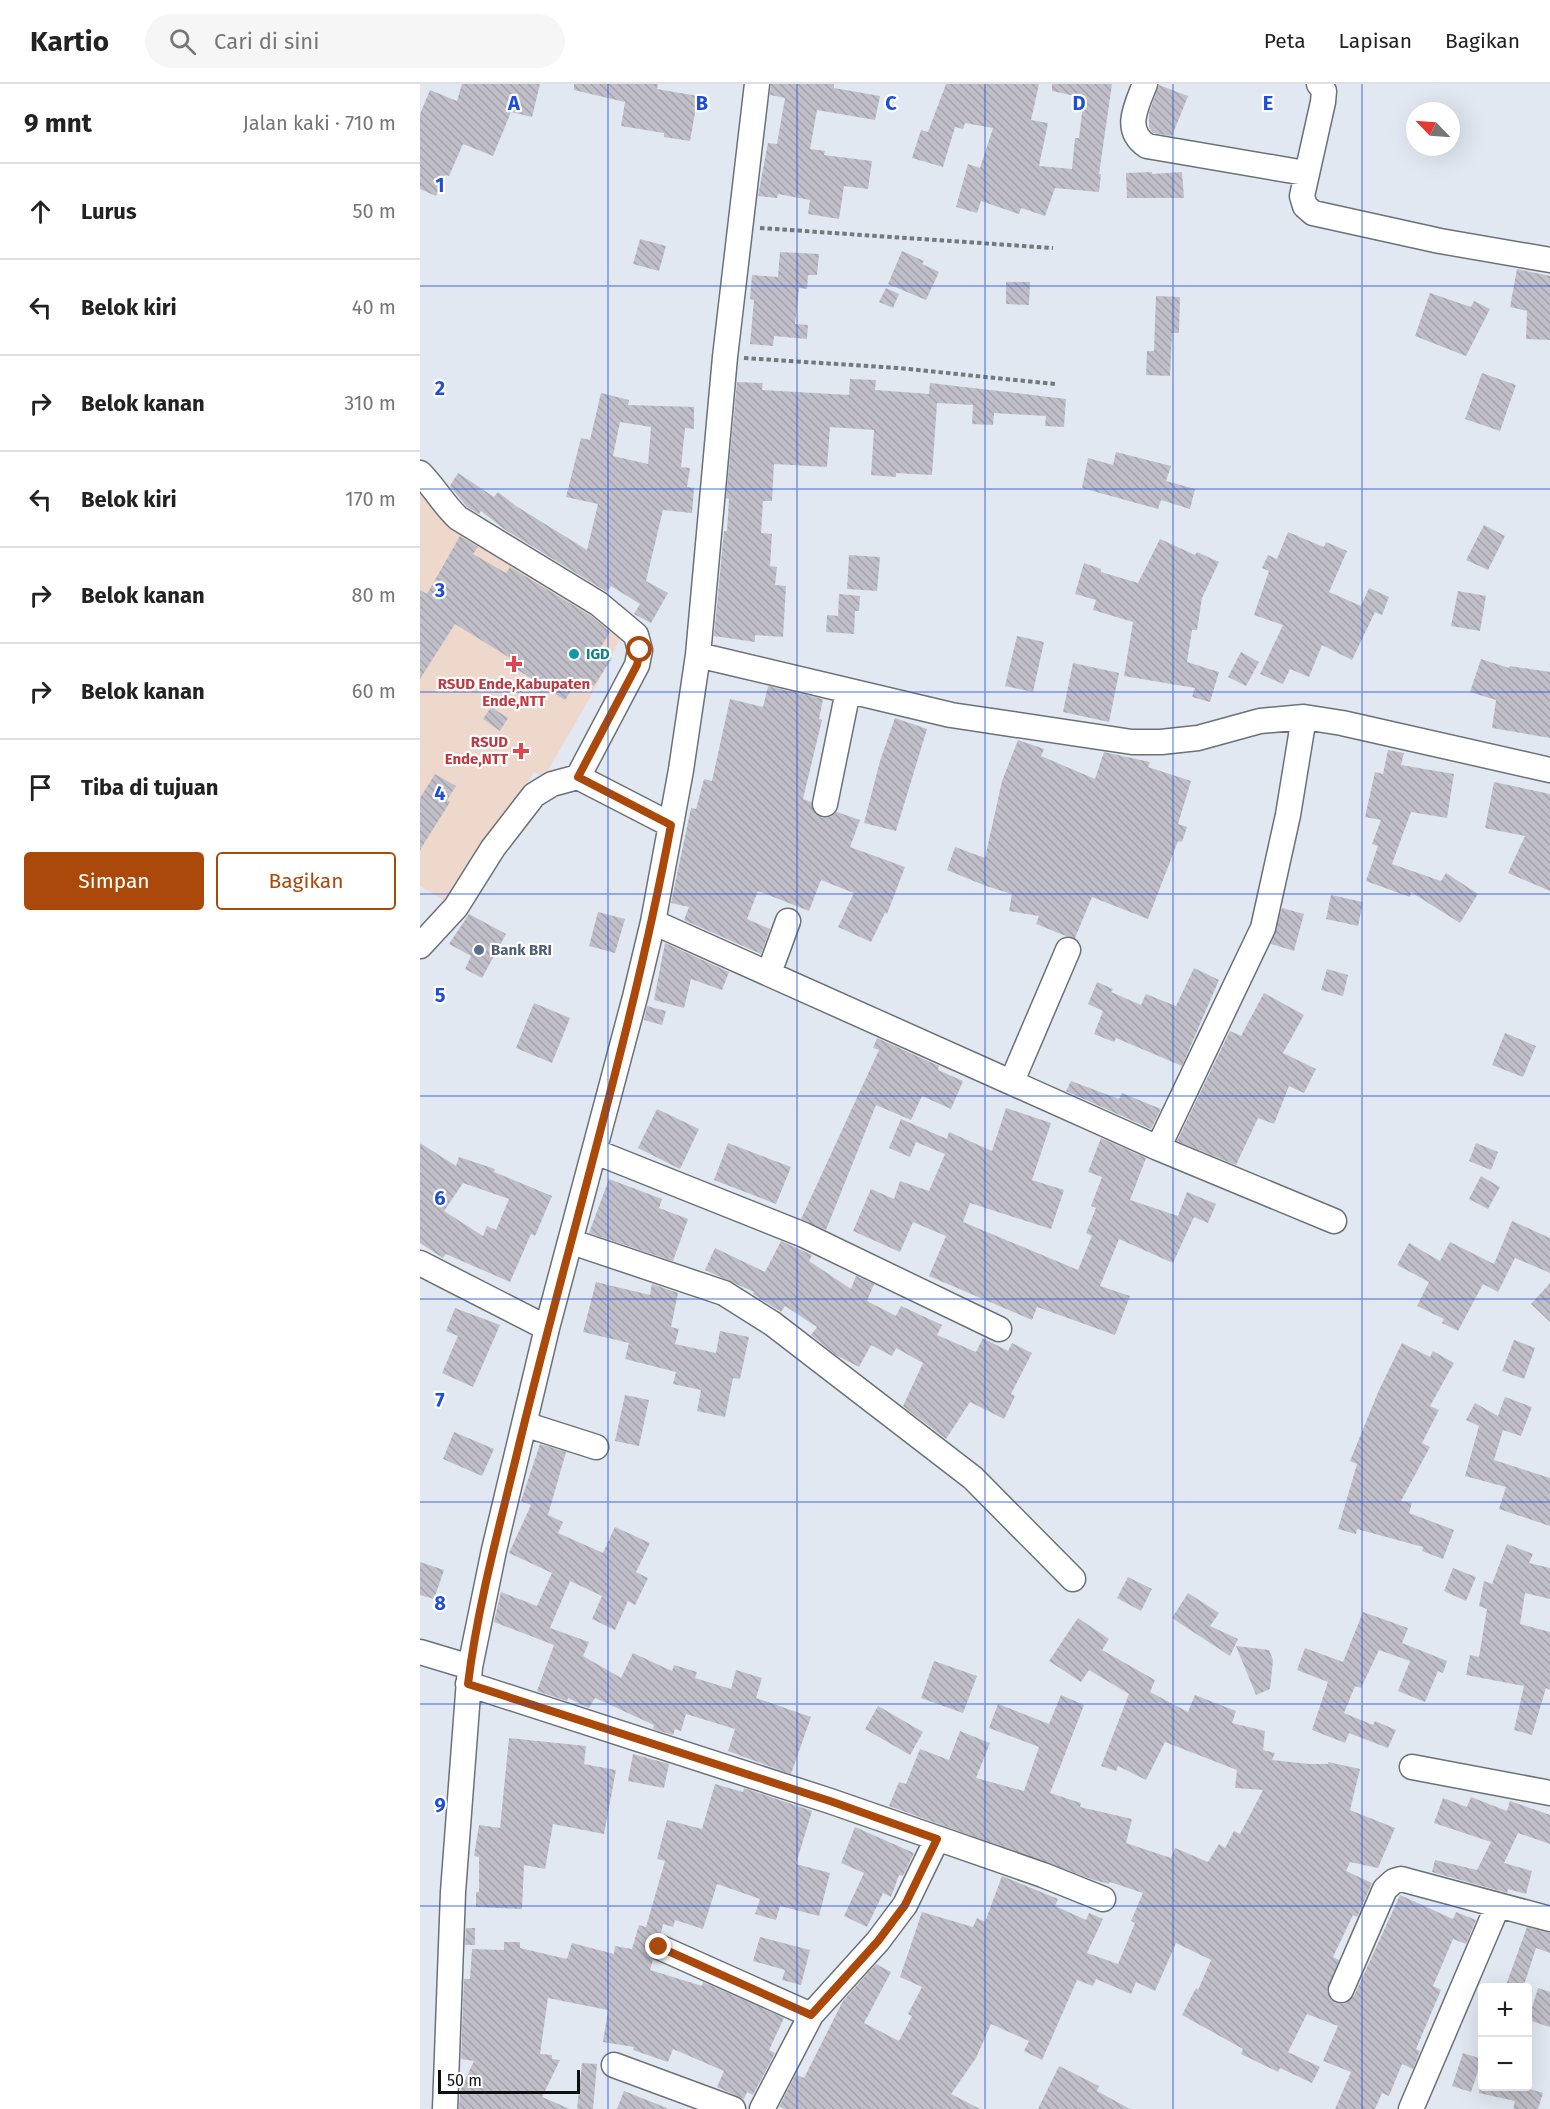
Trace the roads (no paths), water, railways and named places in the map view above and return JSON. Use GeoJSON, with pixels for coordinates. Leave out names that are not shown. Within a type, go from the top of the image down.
{"type":"FeatureCollection","features":[{"type":"Feature","properties":{"kind":"street"},"geometry":{"type":"LineString","coordinates":[[445,2109],[453,1892],[469,1676],[494,1550],[547,1328],[596,1152],[653,921],[671,825],[698,655],[725,357],[757,84]]}},
{"type":"Feature","properties":{"kind":"street"},"geometry":{"type":"LineString","coordinates":[[1145,84],[1132,127],[1137,140],[1147,146],[1305,173]]}},
{"type":"Feature","properties":{"kind":"street"},"geometry":{"type":"LineString","coordinates":[[1318,84],[1324,91],[1323,102],[1305,173],[1302,196],[1305,206],[1313,213],[1440,241],[1550,260]]}},
{"type":"Feature","properties":{"kind":"street"},"geometry":{"type":"LineString","coordinates":[[420,473],[434,488],[442,504],[458,518],[599,604],[636,636],[640,650],[637,665],[578,777]]}},
{"type":"Feature","properties":{"kind":"street"},"geometry":{"type":"LineString","coordinates":[[698,655],[951,715],[1132,742],[1198,738],[1260,721],[1304,717],[1342,723],[1550,770]]}},
{"type":"Feature","properties":{"kind":"street"},"geometry":{"type":"LineString","coordinates":[[825,804],[848,691]]}},
{"type":"Feature","properties":{"kind":"street"},"geometry":{"type":"LineString","coordinates":[[1158,1148],[1263,928],[1288,815],[1304,717]]}},
{"type":"Feature","properties":{"kind":"street"},"geometry":{"type":"LineString","coordinates":[[420,946],[456,907],[493,848],[534,795],[552,784],[578,777],[671,825]]}},
{"type":"Feature","properties":{"kind":"street"},"geometry":{"type":"LineString","coordinates":[[653,921],[1158,1148],[1334,1221]]}},
{"type":"Feature","properties":{"kind":"street"},"geometry":{"type":"LineString","coordinates":[[769,973],[788,921]]}},
{"type":"Feature","properties":{"kind":"street"},"geometry":{"type":"LineString","coordinates":[[1012,1081],[1068,950]]}},
{"type":"Feature","properties":{"kind":"street"},"geometry":{"type":"LineString","coordinates":[[596,1152],[804,1235],[999,1329]]}},
{"type":"Feature","properties":{"kind":"street"},"geometry":{"type":"LineString","coordinates":[[572,1242],[724,1293],[772,1324],[973,1478],[1073,1579]]}},
{"type":"Feature","properties":{"kind":"street"},"geometry":{"type":"LineString","coordinates":[[420,1263],[547,1328]]}},
{"type":"Feature","properties":{"kind":"street"},"geometry":{"type":"LineString","coordinates":[[524,1424],[596,1447]]}},
{"type":"Feature","properties":{"kind":"street"},"geometry":{"type":"LineString","coordinates":[[420,1652],[469,1676],[1043,1875],[1102,1899]]}},
{"type":"Feature","properties":{"kind":"street"},"geometry":{"type":"LineString","coordinates":[[1412,1767],[1550,1793]]}},
{"type":"Feature","properties":{"kind":"street"},"geometry":{"type":"LineString","coordinates":[[762,2109],[811,2015],[878,1941],[905,1905],[937,1839]]}},
{"type":"Feature","properties":{"kind":"street"},"geometry":{"type":"LineString","coordinates":[[1341,1990],[1385,1889],[1394,1881],[1401,1879],[1550,1919]]}},
{"type":"Feature","properties":{"kind":"street"},"geometry":{"type":"LineString","coordinates":[[1411,2109],[1498,1905]]}},
{"type":"Feature","properties":{"kind":"street"},"geometry":{"type":"LineString","coordinates":[[659,1947],[811,2015]]}},
{"type":"Feature","properties":{"kind":"street"},"geometry":{"type":"LineString","coordinates":[[614,2065],[734,2109]]}},
{"type":"Feature","properties":{"kind":"place","name":"IGD"},"geometry":{"type":"Point","coordinates":[574,654]}},
{"type":"Feature","properties":{"kind":"place","name":"RSUD Ende,Kabupaten Ende,NTT"},"geometry":{"type":"Point","coordinates":[514,664]}},
{"type":"Feature","properties":{"kind":"place","name":"RSUD Ende,NTT"},"geometry":{"type":"Point","coordinates":[521,751]}},
{"type":"Feature","properties":{"kind":"place","name":"Bank BRI"},"geometry":{"type":"Point","coordinates":[479,950]}}]}
